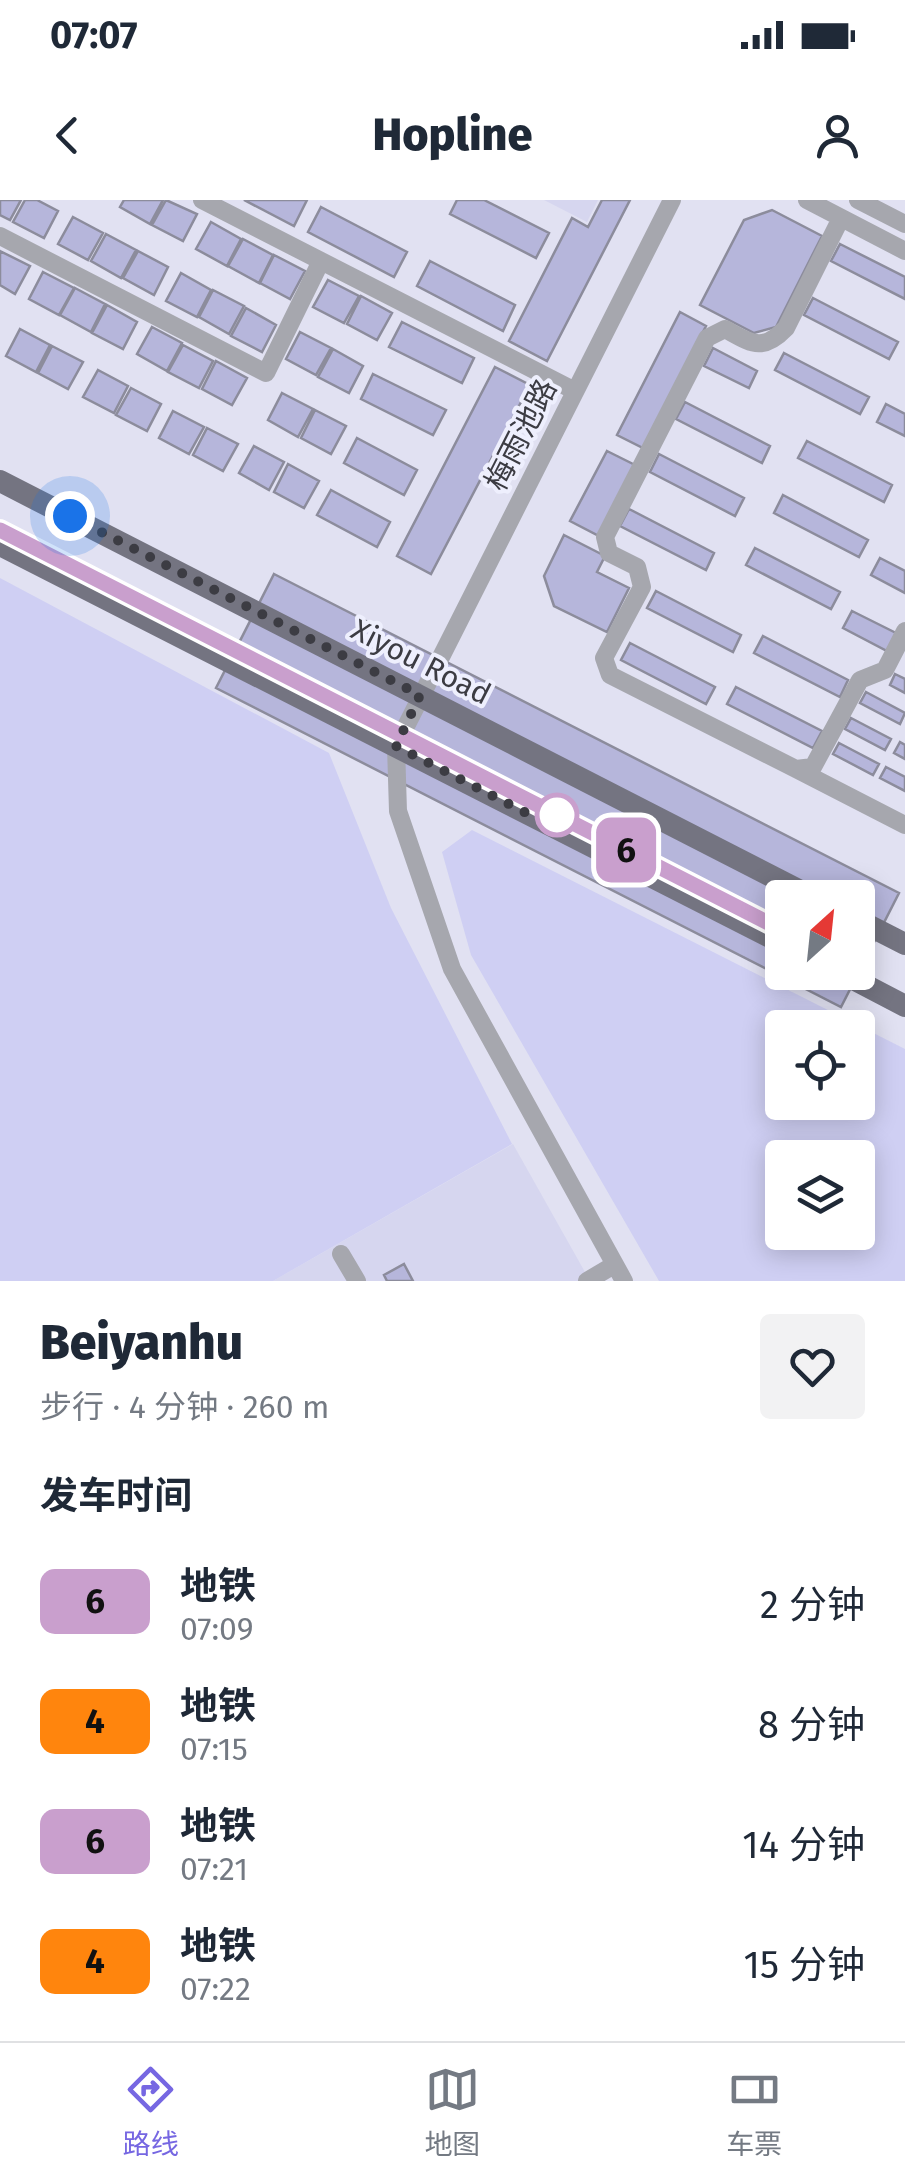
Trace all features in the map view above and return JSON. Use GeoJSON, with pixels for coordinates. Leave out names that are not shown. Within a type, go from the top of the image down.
{"type":"FeatureCollection","features":[{"type":"Feature","properties":{"kind":"main road","name":"Xiyou Road"},"geometry":{"type":"LineString","coordinates":[[0,480],[779,880]]}},
{"type":"Feature","properties":{"kind":"main road"},"geometry":{"type":"LineString","coordinates":[[0,545],[765,934]]}},
{"type":"Feature","properties":{"kind":"main road"},"geometry":{"type":"LineString","coordinates":[[875,929],[905,944]]}},
{"type":"Feature","properties":{"kind":"main road"},"geometry":{"type":"LineString","coordinates":[[874,990],[905,1006]]}},
{"type":"Feature","properties":{"kind":"street"},"geometry":{"type":"LineString","coordinates":[[202,200],[575,391]]}},
{"type":"Feature","properties":{"kind":"street","name":"梅雨池路"},"geometry":{"type":"LineString","coordinates":[[396,746],[672,200]]}},
{"type":"Feature","properties":{"kind":"street"},"geometry":{"type":"LineString","coordinates":[[807,200],[905,251]]}},
{"type":"Feature","properties":{"kind":"street"},"geometry":{"type":"LineString","coordinates":[[858,200],[905,224]]}},
{"type":"Feature","properties":{"kind":"street"},"geometry":{"type":"LineString","coordinates":[[841,218],[786,328],[774,341],[755,345],[725,329],[707,338],[605,536],[608,552],[637,567],[642,587],[604,658],[610,675],[905,824]]}},
{"type":"Feature","properties":{"kind":"street"},"geometry":{"type":"LineString","coordinates":[[0,236],[266,374],[321,261]]}},
{"type":"Feature","properties":{"kind":"street"},"geometry":{"type":"LineString","coordinates":[[796,769],[813,767],[860,680],[885,670],[905,630]]}},
{"type":"Feature","properties":{"kind":"street"},"geometry":{"type":"LineString","coordinates":[[396,746],[398,811],[452,969],[619,1273],[587,1281]]}},
{"type":"Feature","properties":{"kind":"street"},"geometry":{"type":"LineString","coordinates":[[340,1254],[357,1281]]}},
{"type":"Feature","properties":{"kind":"shaded area"},"geometry":{"type":"Polygon","coordinates":[[[544,200],[598,200],[587,222],[544,200]]]}},
{"type":"Feature","properties":{"kind":"shaded area"},"geometry":{"type":"Polygon","coordinates":[[[0,578],[329,753],[391,908],[512,1144],[273,1281],[0,1281],[0,578]]]}},
{"type":"Feature","properties":{"kind":"shaded area"},"geometry":{"type":"Polygon","coordinates":[[[472,830],[765,978],[765,990],[788,990],[828,1010],[765,1010],[765,1120],[875,1120],[875,1034],[905,1049],[905,1281],[659,1281],[471,955],[442,852],[472,830]]]}},
{"type":"Feature","properties":{"kind":"shaded area"},"geometry":{"type":"Polygon","coordinates":[[[513,1144],[590,1281],[273,1281],[513,1144]]]}},
{"type":"Feature","properties":{"kind":"building"},"geometry":{"type":"Polygon","coordinates":[[[0,200],[21,200],[10,220],[0,215],[0,200]]]}},
{"type":"Feature","properties":{"kind":"building"},"geometry":{"type":"Polygon","coordinates":[[[25,200],[37,200],[58,211],[44,238],[13,222],[25,200]]]}},
{"type":"Feature","properties":{"kind":"building"},"geometry":{"type":"Polygon","coordinates":[[[124,200],[163,200],[150,224],[120,207],[124,200]]]}},
{"type":"Feature","properties":{"kind":"building"},"geometry":{"type":"Polygon","coordinates":[[[166,200],[197,214],[183,241],[152,225],[166,200]]]}},
{"type":"Feature","properties":{"kind":"building"},"geometry":{"type":"Polygon","coordinates":[[[244,200],[307,200],[294,226],[244,200]]]}},
{"type":"Feature","properties":{"kind":"building"},"geometry":{"type":"Polygon","coordinates":[[[457,200],[484,200],[549,233],[536,258],[450,214],[457,200]]]}},
{"type":"Feature","properties":{"kind":"building"},"geometry":{"type":"Polygon","coordinates":[[[602,200],[630,200],[547,361],[509,341],[572,218],[588,227],[602,200]]]}},
{"type":"Feature","properties":{"kind":"building"},"geometry":{"type":"Polygon","coordinates":[[[321,207],[407,252],[394,277],[308,232],[321,207]]]}},
{"type":"Feature","properties":{"kind":"building"},"geometry":{"type":"Polygon","coordinates":[[[772,210],[822,236],[776,327],[754,333],[700,305],[744,220],[772,210]]]}},
{"type":"Feature","properties":{"kind":"building"},"geometry":{"type":"Polygon","coordinates":[[[73,217],[103,233],[88,260],[58,244],[73,217]]]}},
{"type":"Feature","properties":{"kind":"building"},"geometry":{"type":"Polygon","coordinates":[[[211,222],[241,239],[227,266],[196,249],[211,222]]]}},
{"type":"Feature","properties":{"kind":"building"},"geometry":{"type":"Polygon","coordinates":[[[106,234],[136,250],[121,278],[91,261],[106,234]]]}},
{"type":"Feature","properties":{"kind":"building"},"geometry":{"type":"Polygon","coordinates":[[[243,239],[273,255],[259,283],[228,266],[243,239]]]}},
{"type":"Feature","properties":{"kind":"building"},"geometry":{"type":"Polygon","coordinates":[[[840,244],[905,277],[905,299],[831,261],[840,244]]]}},
{"type":"Feature","properties":{"kind":"building"},"geometry":{"type":"Polygon","coordinates":[[[0,251],[30,266],[15,294],[0,285],[0,251]]]}},
{"type":"Feature","properties":{"kind":"building"},"geometry":{"type":"Polygon","coordinates":[[[138,251],[168,267],[154,295],[123,278],[138,251]]]}},
{"type":"Feature","properties":{"kind":"building"},"geometry":{"type":"Polygon","coordinates":[[[274,255],[305,271],[290,299],[260,283],[274,255]]]}},
{"type":"Feature","properties":{"kind":"building"},"geometry":{"type":"Polygon","coordinates":[[[430,261],[515,305],[503,331],[417,286],[430,261]]]}},
{"type":"Feature","properties":{"kind":"building"},"geometry":{"type":"Polygon","coordinates":[[[43,272],[74,288],[59,315],[29,299],[43,272]]]}},
{"type":"Feature","properties":{"kind":"building"},"geometry":{"type":"Polygon","coordinates":[[[181,273],[211,290],[197,317],[166,301],[181,273]]]}},
{"type":"Feature","properties":{"kind":"building"},"geometry":{"type":"Polygon","coordinates":[[[328,280],[359,296],[344,323],[313,307],[328,280]]]}},
{"type":"Feature","properties":{"kind":"building"},"geometry":{"type":"Polygon","coordinates":[[[75,288],[105,304],[91,332],[60,315],[75,288]]]}},
{"type":"Feature","properties":{"kind":"building"},"geometry":{"type":"Polygon","coordinates":[[[213,290],[244,306],[229,334],[199,317],[213,290]]]}},
{"type":"Feature","properties":{"kind":"building"},"geometry":{"type":"Polygon","coordinates":[[[361,296],[392,313],[377,340],[347,324],[361,296]]]}},
{"type":"Feature","properties":{"kind":"building"},"geometry":{"type":"Polygon","coordinates":[[[813,298],[898,342],[889,359],[804,315],[813,298]]]}},
{"type":"Feature","properties":{"kind":"building"},"geometry":{"type":"Polygon","coordinates":[[[107,305],[137,322],[123,349],[92,333],[107,305]]]}},
{"type":"Feature","properties":{"kind":"building"},"geometry":{"type":"Polygon","coordinates":[[[246,308],[276,325],[262,352],[231,336],[246,308]]]}},
{"type":"Feature","properties":{"kind":"building"},"geometry":{"type":"Polygon","coordinates":[[[680,312],[706,326],[643,448],[617,435],[680,312]]]}},
{"type":"Feature","properties":{"kind":"building"},"geometry":{"type":"Polygon","coordinates":[[[402,322],[474,358],[462,383],[389,347],[402,322]]]}},
{"type":"Feature","properties":{"kind":"building"},"geometry":{"type":"Polygon","coordinates":[[[152,327],[182,343],[167,371],[137,354],[152,327]]]}},
{"type":"Feature","properties":{"kind":"building"},"geometry":{"type":"Polygon","coordinates":[[[20,329],[50,345],[36,372],[6,356],[20,329]]]}},
{"type":"Feature","properties":{"kind":"building"},"geometry":{"type":"Polygon","coordinates":[[[300,332],[331,348],[316,375],[286,359],[300,332]]]}},
{"type":"Feature","properties":{"kind":"building"},"geometry":{"type":"Polygon","coordinates":[[[183,345],[213,361],[199,388],[168,372],[183,345]]]}},
{"type":"Feature","properties":{"kind":"building"},"geometry":{"type":"Polygon","coordinates":[[[52,346],[83,362],[68,389],[38,373],[52,346]]]}},
{"type":"Feature","properties":{"kind":"building"},"geometry":{"type":"Polygon","coordinates":[[[713,348],[757,371],[749,388],[704,366],[713,348]]]}},
{"type":"Feature","properties":{"kind":"building"},"geometry":{"type":"Polygon","coordinates":[[[333,349],[363,366],[349,393],[318,377],[333,349]]]}},
{"type":"Feature","properties":{"kind":"building"},"geometry":{"type":"Polygon","coordinates":[[[784,353],[869,397],[860,414],[775,370],[784,353]]]}},
{"type":"Feature","properties":{"kind":"building"},"geometry":{"type":"Polygon","coordinates":[[[216,361],[247,378],[232,405],[202,389],[216,361]]]}},
{"type":"Feature","properties":{"kind":"building"},"geometry":{"type":"Polygon","coordinates":[[[495,367],[530,385],[431,574],[397,556],[495,367]]]}},
{"type":"Feature","properties":{"kind":"building"},"geometry":{"type":"Polygon","coordinates":[[[98,370],[128,386],[114,413],[83,397],[98,370]]]}},
{"type":"Feature","properties":{"kind":"building"},"geometry":{"type":"Polygon","coordinates":[[[373,374],[446,410],[433,435],[361,399],[373,374]]]}},
{"type":"Feature","properties":{"kind":"building"},"geometry":{"type":"Polygon","coordinates":[[[131,388],[161,404],[147,431],[116,415],[131,388]]]}},
{"type":"Feature","properties":{"kind":"building"},"geometry":{"type":"Polygon","coordinates":[[[282,393],[313,409],[298,437],[268,420],[282,393]]]}},
{"type":"Feature","properties":{"kind":"building"},"geometry":{"type":"Polygon","coordinates":[[[685,402],[770,446],[762,463],[676,419],[685,402]]]}},
{"type":"Feature","properties":{"kind":"building"},"geometry":{"type":"Polygon","coordinates":[[[886,404],[905,414],[905,436],[877,422],[886,404]]]}},
{"type":"Feature","properties":{"kind":"building"},"geometry":{"type":"Polygon","coordinates":[[[315,410],[346,426],[331,454],[301,438],[315,410]]]}},
{"type":"Feature","properties":{"kind":"building"},"geometry":{"type":"Polygon","coordinates":[[[173,411],[204,427],[189,454],[159,438],[173,411]]]}},
{"type":"Feature","properties":{"kind":"building"},"geometry":{"type":"Polygon","coordinates":[[[207,428],[238,444],[223,471],[193,455],[207,428]]]}},
{"type":"Feature","properties":{"kind":"building"},"geometry":{"type":"Polygon","coordinates":[[[357,438],[417,470],[404,495],[344,463],[357,438]]]}},
{"type":"Feature","properties":{"kind":"building"},"geometry":{"type":"Polygon","coordinates":[[[807,441],[892,485],[884,502],[798,458],[807,441]]]}},
{"type":"Feature","properties":{"kind":"building"},"geometry":{"type":"Polygon","coordinates":[[[254,446],[284,462],[269,490],[239,473],[254,446]]]}},
{"type":"Feature","properties":{"kind":"building"},"geometry":{"type":"Polygon","coordinates":[[[607,451],[635,465],[599,536],[570,521],[607,451]]]}},
{"type":"Feature","properties":{"kind":"building"},"geometry":{"type":"Polygon","coordinates":[[[659,454],[744,498],[735,516],[650,472],[659,454]]]}},
{"type":"Feature","properties":{"kind":"building"},"geometry":{"type":"Polygon","coordinates":[[[288,464],[319,481],[304,508],[274,492],[288,464]]]}},
{"type":"Feature","properties":{"kind":"building"},"geometry":{"type":"Polygon","coordinates":[[[331,490],[390,522],[377,547],[317,515],[331,490]]]}},
{"type":"Feature","properties":{"kind":"building"},"geometry":{"type":"Polygon","coordinates":[[[783,495],[868,540],[859,557],[774,513],[783,495]]]}},
{"type":"Feature","properties":{"kind":"building"},"geometry":{"type":"Polygon","coordinates":[[[629,509],[714,553],[706,570],[620,526],[629,509]]]}},
{"type":"Feature","properties":{"kind":"building"},"geometry":{"type":"Polygon","coordinates":[[[564,535],[605,556],[597,572],[629,588],[607,632],[554,606],[544,576],[564,535]]]}},
{"type":"Feature","properties":{"kind":"building"},"geometry":{"type":"Polygon","coordinates":[[[755,548],[840,592],[831,609],[746,565],[755,548]]]}},
{"type":"Feature","properties":{"kind":"building"},"geometry":{"type":"Polygon","coordinates":[[[880,558],[905,571],[905,593],[871,575],[880,558]]]}},
{"type":"Feature","properties":{"kind":"building"},"geometry":{"type":"Polygon","coordinates":[[[274,574],[874,880],[765,880],[765,968],[216,688],[274,574]]]}},
{"type":"Feature","properties":{"kind":"building"},"geometry":{"type":"Polygon","coordinates":[[[656,591],[741,635],[733,652],[647,608],[656,591]]]}},
{"type":"Feature","properties":{"kind":"building"},"geometry":{"type":"Polygon","coordinates":[[[852,611],[896,633],[887,651],[843,628],[852,611]]]}},
{"type":"Feature","properties":{"kind":"building"},"geometry":{"type":"Polygon","coordinates":[[[763,636],[848,680],[840,697],[754,653],[763,636]]]}},
{"type":"Feature","properties":{"kind":"building"},"geometry":{"type":"Polygon","coordinates":[[[630,643],[715,687],[706,704],[621,660],[630,643]]]}},
{"type":"Feature","properties":{"kind":"building"},"geometry":{"type":"Polygon","coordinates":[[[895,674],[905,679],[905,693],[890,685],[895,674]]]}},
{"type":"Feature","properties":{"kind":"building"},"geometry":{"type":"Polygon","coordinates":[[[736,687],[822,731],[813,748],[727,704],[736,687]]]}},
{"type":"Feature","properties":{"kind":"building"},"geometry":{"type":"Polygon","coordinates":[[[866,692],[905,713],[900,724],[860,703],[866,692]]]}},
{"type":"Feature","properties":{"kind":"building"},"geometry":{"type":"Polygon","coordinates":[[[851,718],[891,739],[885,750],[845,729],[851,718]]]}},
{"type":"Feature","properties":{"kind":"building"},"geometry":{"type":"Polygon","coordinates":[[[900,742],[905,745],[905,759],[894,753],[900,742]]]}},
{"type":"Feature","properties":{"kind":"building"},"geometry":{"type":"Polygon","coordinates":[[[839,743],[879,764],[873,775],[833,754],[839,743]]]}},
{"type":"Feature","properties":{"kind":"building"},"geometry":{"type":"Polygon","coordinates":[[[886,767],[905,777],[905,791],[880,778],[886,767]]]}},
{"type":"Feature","properties":{"kind":"building"},"geometry":{"type":"Polygon","coordinates":[[[875,881],[899,893],[875,940],[875,881]]]}},
{"type":"Feature","properties":{"kind":"building"},"geometry":{"type":"Polygon","coordinates":[[[808,990],[850,990],[841,1007],[808,990]]]}},
{"type":"Feature","properties":{"kind":"building"},"geometry":{"type":"Polygon","coordinates":[[[404,1264],[413,1281],[387,1281],[384,1275],[404,1264]]]}},
{"type":"Feature","properties":{"kind":"metro line","name":"6"},"geometry":{"type":"LineString","coordinates":[[0,530],[765,921]]}},
{"type":"Feature","properties":{"kind":"route"},"geometry":{"type":"LineString","coordinates":[[70,516],[420,695],[396,746],[536,818],[557,815]]}}]}
